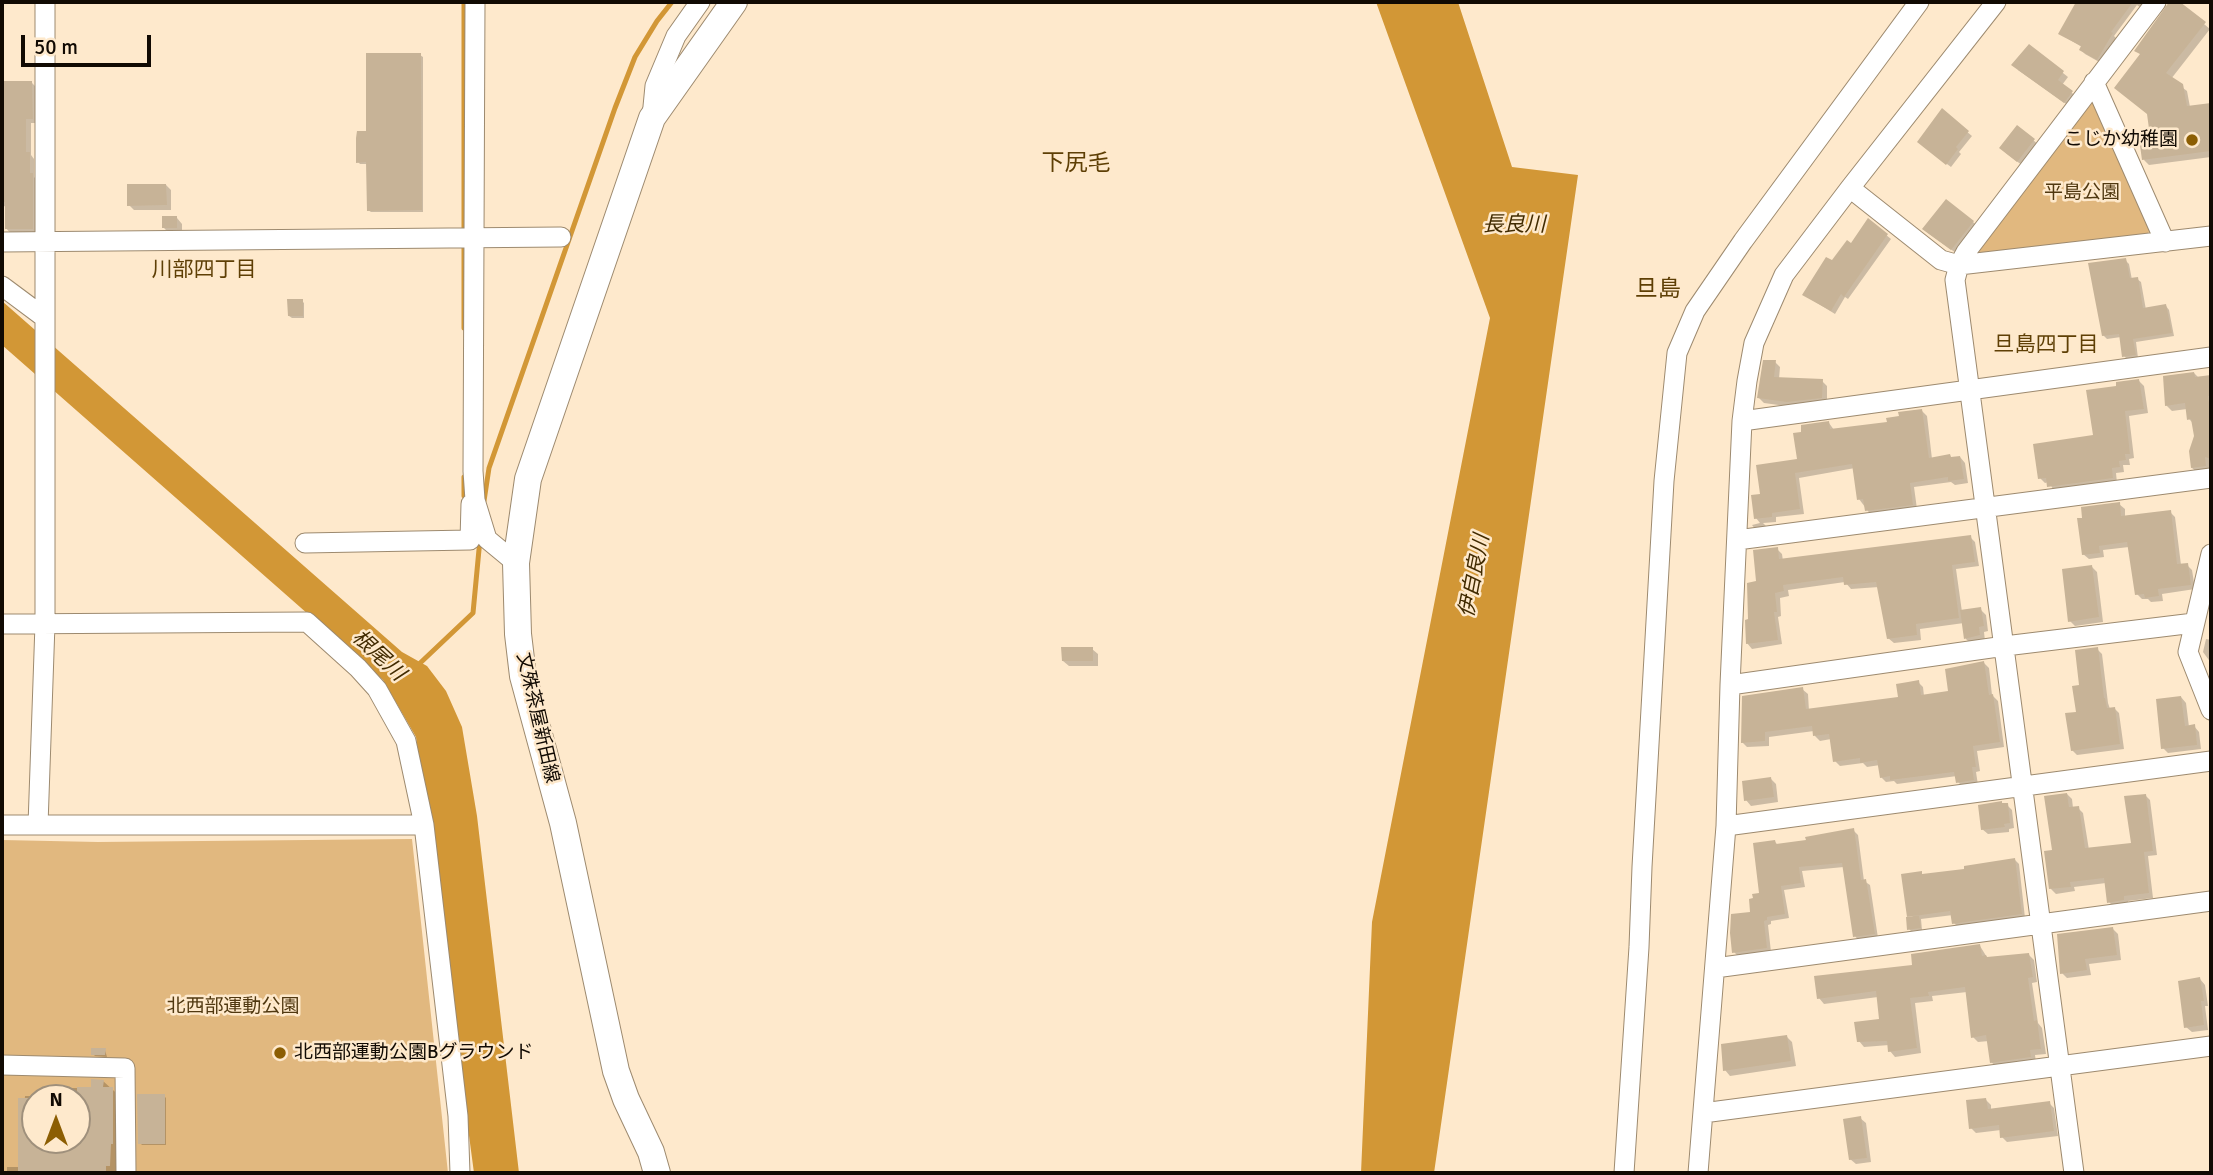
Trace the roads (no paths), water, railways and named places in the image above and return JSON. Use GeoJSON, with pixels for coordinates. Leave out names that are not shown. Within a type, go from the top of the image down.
{"type":"FeatureCollection","features":[{"type":"Feature","properties":{"kind":"main road","name":"文殊茶屋新田線"},"geometry":{"type":"LineString","coordinates":[[657,1173],[651,1152],[626,1099],[617,1072],[563,823],[523,676],[516,563],[528,480],[652,118],[734,2]]}},
{"type":"Feature","properties":{"kind":"street"},"geometry":{"type":"LineString","coordinates":[[38,825],[45,624],[45,2]]}},
{"type":"Feature","properties":{"kind":"street"},"geometry":{"type":"LineString","coordinates":[[305,543],[470,540],[473,471],[475,2]]}},
{"type":"Feature","properties":{"kind":"street"},"geometry":{"type":"LineString","coordinates":[[652,118],[655,86],[676,36],[700,2]]}},
{"type":"Feature","properties":{"kind":"street"},"geometry":{"type":"LineString","coordinates":[[1624,1173],[1663,494],[1677,352],[1695,311],[1743,241],[1919,2]]}},
{"type":"Feature","properties":{"kind":"street"},"geometry":{"type":"LineString","coordinates":[[1698,1173],[1726,826],[1742,421],[1755,343],[1784,275],[1996,2]]}},
{"type":"Feature","properties":{"kind":"street"},"geometry":{"type":"LineString","coordinates":[[2074,1173],[1955,280],[1959,265],[2155,2]]}},
{"type":"Feature","properties":{"kind":"street"},"geometry":{"type":"LineString","coordinates":[[2094,82],[2165,242]]}},
{"type":"Feature","properties":{"kind":"street"},"geometry":{"type":"LineString","coordinates":[[1850,188],[1941,260],[1959,265],[2211,236]]}},
{"type":"Feature","properties":{"kind":"street"},"geometry":{"type":"LineString","coordinates":[[2,242],[561,237]]}},
{"type":"Feature","properties":{"kind":"street"},"geometry":{"type":"LineString","coordinates":[[2,286],[45,323]]}},
{"type":"Feature","properties":{"kind":"street"},"geometry":{"type":"LineString","coordinates":[[1742,421],[2211,357]]}},
{"type":"Feature","properties":{"kind":"street"},"geometry":{"type":"LineString","coordinates":[[473,471],[475,500],[487,539],[516,563]]}},
{"type":"Feature","properties":{"kind":"street"},"geometry":{"type":"LineString","coordinates":[[1737,540],[2211,478]]}},
{"type":"Feature","properties":{"kind":"street"},"geometry":{"type":"LineString","coordinates":[[2211,554],[2188,652],[2211,710]]}},
{"type":"Feature","properties":{"kind":"street"},"geometry":{"type":"LineString","coordinates":[[2,624],[307,622],[377,689],[406,741],[424,825],[458,1116],[460,1173]]}},
{"type":"Feature","properties":{"kind":"street"},"geometry":{"type":"LineString","coordinates":[[1730,685],[2005,646],[2194,623]]}},
{"type":"Feature","properties":{"kind":"street"},"geometry":{"type":"LineString","coordinates":[[1726,826],[2211,761]]}},
{"type":"Feature","properties":{"kind":"street"},"geometry":{"type":"LineString","coordinates":[[2,825],[424,825]]}},
{"type":"Feature","properties":{"kind":"street"},"geometry":{"type":"LineString","coordinates":[[1715,968],[2211,901]]}},
{"type":"Feature","properties":{"kind":"street"},"geometry":{"type":"LineString","coordinates":[[1703,1113],[2211,1046]]}},
{"type":"Feature","properties":{"kind":"street"},"geometry":{"type":"LineString","coordinates":[[2,1065],[125,1068],[126,1173]]}},
{"type":"Feature","properties":{"kind":"water","name":"長良川"},"geometry":{"type":"Polygon","coordinates":[[[1376,2],[1458,2],[1512,167],[1578,175],[1434,1173],[1361,1173],[1372,922],[1490,318],[1376,2]]]}},
{"type":"Feature","properties":{"kind":"water","name":"根尾川"},"geometry":{"type":"Polygon","coordinates":[[[2,301],[402,652],[427,666],[446,691],[462,727],[477,816],[519,1173],[474,1173],[416,737],[383,680],[2,345],[2,301]]]}},
{"type":"Feature","properties":{"kind":"waterway"},"geometry":{"type":"LineString","coordinates":[[464,2],[464,233]]}},
{"type":"Feature","properties":{"kind":"waterway"},"geometry":{"type":"LineString","coordinates":[[484,501],[489,468],[615,108],[635,57],[672,2]]}},
{"type":"Feature","properties":{"kind":"waterway"},"geometry":{"type":"LineString","coordinates":[[464,243],[464,328]]}},
{"type":"Feature","properties":{"kind":"waterway"},"geometry":{"type":"LineString","coordinates":[[464,477],[464,496],[470,500]]}},
{"type":"Feature","properties":{"kind":"waterway","name":"根尾川"},"geometry":{"type":"LineString","coordinates":[[417,666],[473,613],[480,539]]}},
{"type":"Feature","properties":{"kind":"place","name":"こじか幼稚園"},"geometry":{"type":"Point","coordinates":[2192,140]}},
{"type":"Feature","properties":{"kind":"place","name":"北西部運動公園Bグラウンド"},"geometry":{"type":"Point","coordinates":[280,1053]}},
{"type":"Feature","properties":{"kind":"district","name":"下尻毛"},"geometry":{"type":"Point","coordinates":[1076,164]}},
{"type":"Feature","properties":{"kind":"district","name":"川部四丁目"},"geometry":{"type":"Point","coordinates":[204,270]}},
{"type":"Feature","properties":{"kind":"district","name":"旦島"},"geometry":{"type":"Point","coordinates":[1658,290]}},
{"type":"Feature","properties":{"kind":"district","name":"旦島四丁目"},"geometry":{"type":"Point","coordinates":[2046,345]}},
{"type":"Feature","properties":{"kind":"park label","name":"平島公園"},"geometry":{"type":"Point","coordinates":[2082,193]}},
{"type":"Feature","properties":{"kind":"park label","name":"北西部運動公園"},"geometry":{"type":"Point","coordinates":[233,1007]}},
{"type":"Feature","properties":{"kind":"water label","name":"伊自良川"},"geometry":{"type":"Point","coordinates":[1475,576]}}]}
